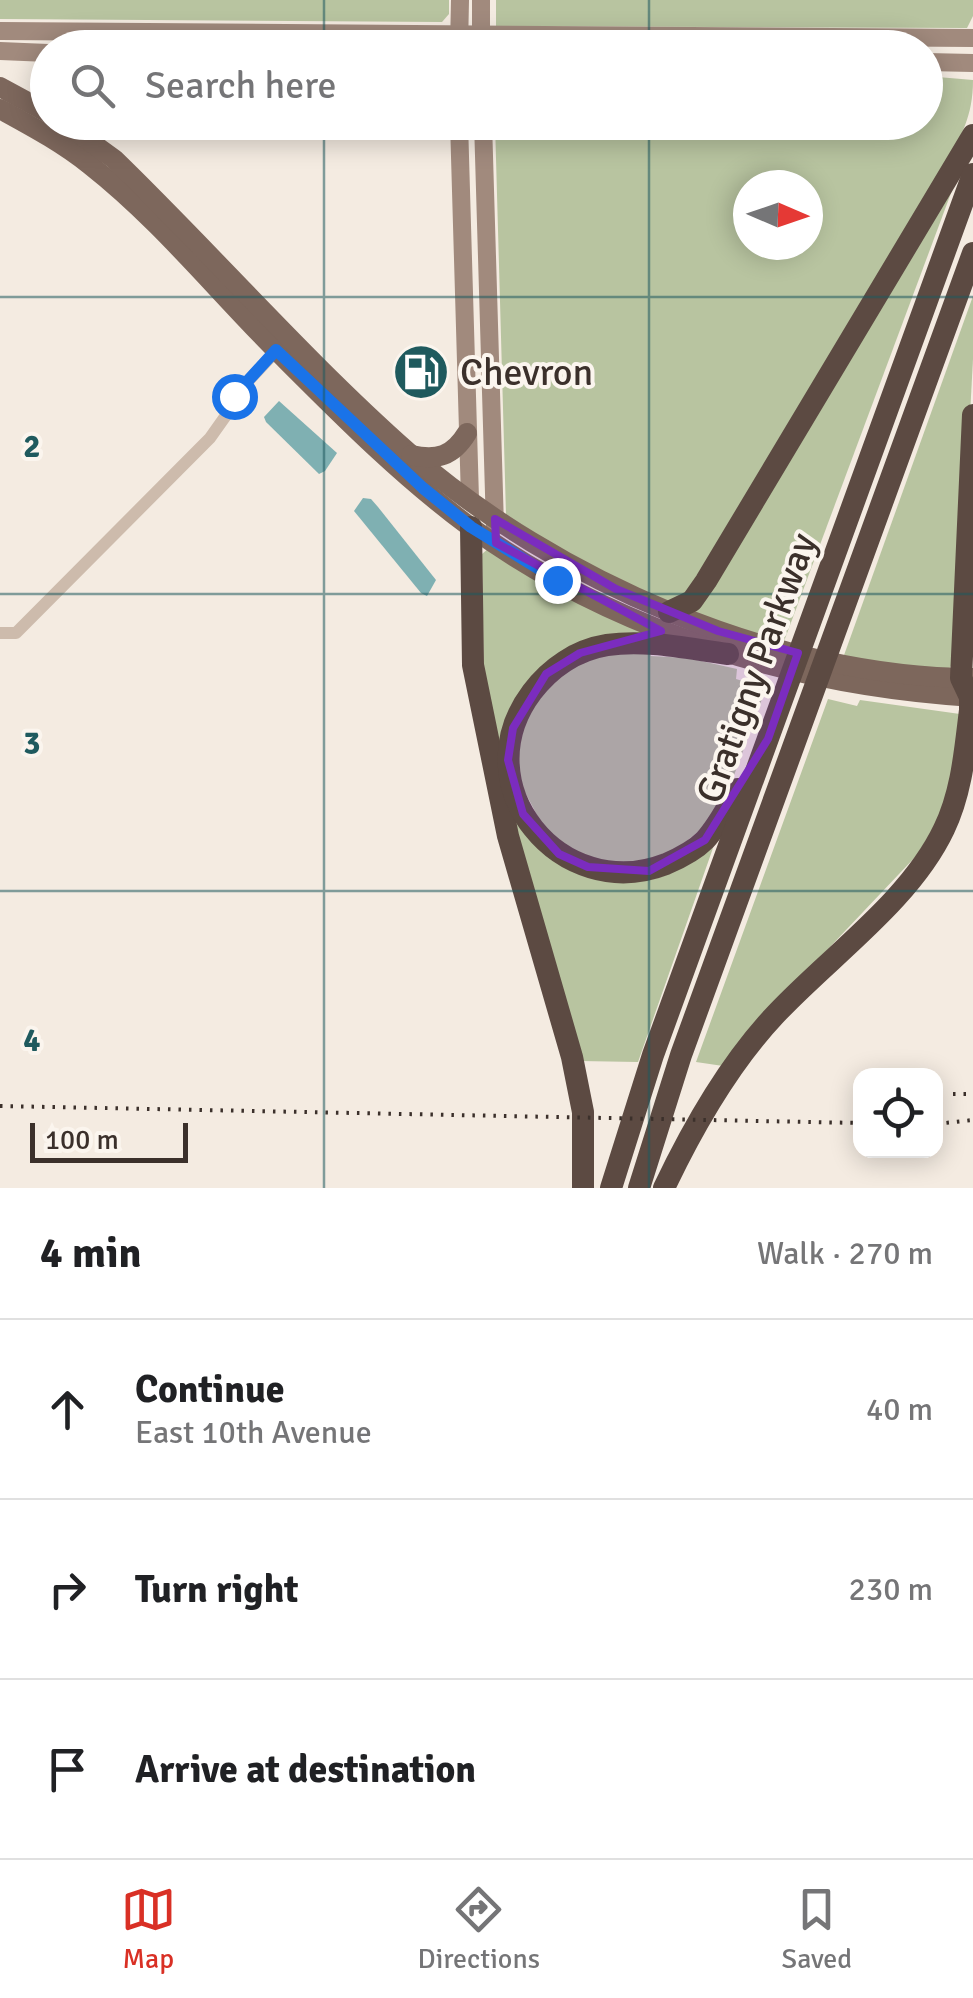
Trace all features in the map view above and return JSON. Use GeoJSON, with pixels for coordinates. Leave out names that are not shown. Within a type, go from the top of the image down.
{"type":"FeatureCollection","features":[{"type":"Feature","properties":{"kind":"highway"},"geometry":{"type":"LineString","coordinates":[[669,612],[692,601],[706,582],[973,135]]}},
{"type":"Feature","properties":{"kind":"highway","name":"Gratigny Parkway"},"geometry":{"type":"LineString","coordinates":[[610,1188],[653,1056],[973,174]]}},
{"type":"Feature","properties":{"kind":"highway","name":"Gratigny Parkway"},"geometry":{"type":"LineString","coordinates":[[639,1188],[681,1055],[973,252]]}},
{"type":"Feature","properties":{"kind":"highway"},"geometry":{"type":"LineString","coordinates":[[664,1188],[737,1062],[774,1016],[891,900],[931,852],[944,829],[958,793],[969,688],[966,554],[973,415]]}},
{"type":"Feature","properties":{"kind":"highway"},"geometry":{"type":"LineString","coordinates":[[471,527],[474,665],[494,778],[527,907],[572,1056],[582,1112],[583,1188]]}},
{"type":"Feature","properties":{"kind":"highway"},"geometry":{"type":"LineString","coordinates":[[966,554],[973,586]]}},
{"type":"Feature","properties":{"kind":"highway"},"geometry":{"type":"LineString","coordinates":[[728,654],[639,644],[607,645],[580,652],[546,674],[526,700],[513,728],[508,760],[513,792],[523,814],[541,838],[560,854],[620,874],[648,871],[680,858],[705,840],[768,739]]}},
{"type":"Feature","properties":{"kind":"main road"},"geometry":{"type":"LineString","coordinates":[[460,0],[460,30]]}},
{"type":"Feature","properties":{"kind":"main road"},"geometry":{"type":"LineString","coordinates":[[481,0],[481,30]]}},
{"type":"Feature","properties":{"kind":"main road"},"geometry":{"type":"LineString","coordinates":[[0,31],[30,32]]}},
{"type":"Feature","properties":{"kind":"main road"},"geometry":{"type":"LineString","coordinates":[[943,38],[973,38]]}},
{"type":"Feature","properties":{"kind":"main road"},"geometry":{"type":"LineString","coordinates":[[0,51],[30,52]]}},
{"type":"Feature","properties":{"kind":"main road"},"geometry":{"type":"LineString","coordinates":[[943,62],[973,63]]}},
{"type":"Feature","properties":{"kind":"main road"},"geometry":{"type":"LineString","coordinates":[[0,87],[30,103]]}},
{"type":"Feature","properties":{"kind":"main road"},"geometry":{"type":"LineString","coordinates":[[0,109],[30,126]]}},
{"type":"Feature","properties":{"kind":"main road"},"geometry":{"type":"LineString","coordinates":[[53,140],[122,191],[411,455],[495,520],[576,569],[718,631],[793,652],[969,688]]}},
{"type":"Feature","properties":{"kind":"main road"},"geometry":{"type":"LineString","coordinates":[[87,140],[114,159],[380,451],[496,543],[607,606],[728,654],[838,682],[969,688]]}},
{"type":"Feature","properties":{"kind":"main road"},"geometry":{"type":"LineString","coordinates":[[459,140],[471,527]]}},
{"type":"Feature","properties":{"kind":"main road"},"geometry":{"type":"LineString","coordinates":[[484,140],[496,543]]}},
{"type":"Feature","properties":{"kind":"main road"},"geometry":{"type":"LineString","coordinates":[[411,455],[448,455],[460,446],[467,433]]}},
{"type":"Feature","properties":{"kind":"street"},"geometry":{"type":"LineString","coordinates":[[0,633],[16,633],[210,438],[234,396],[284,343]]}},
{"type":"Feature","properties":{"kind":"highlighted area"},"geometry":{"type":"Polygon","coordinates":[[[495,519],[616,589],[718,631],[798,653],[768,739],[705,840],[649,871],[588,867],[559,854],[523,814],[508,760],[513,728],[546,674],[580,653],[661,631],[496,543],[495,519]]]}},
{"type":"Feature","properties":{"kind":"green space"},"geometry":{"type":"Polygon","coordinates":[[[0,0],[449,0],[449,14],[442,22],[0,19],[0,0]]]}},
{"type":"Feature","properties":{"kind":"green space"},"geometry":{"type":"Polygon","coordinates":[[[496,0],[973,0],[973,16],[967,28],[496,26],[496,0]]]}},
{"type":"Feature","properties":{"kind":"green space"},"geometry":{"type":"Polygon","coordinates":[[[943,77],[973,80],[968,115],[945,167],[700,583],[668,604],[607,578],[506,515],[495,140],[943,140],[943,77]]]}},
{"type":"Feature","properties":{"kind":"green space"},"geometry":{"type":"Polygon","coordinates":[[[957,177],[783,644],[691,614],[957,177]]]}},
{"type":"Feature","properties":{"kind":"green space"},"geometry":{"type":"Polygon","coordinates":[[[973,296],[957,658],[948,670],[843,658],[973,296]]]}},
{"type":"Feature","properties":{"kind":"green space"},"geometry":{"type":"Polygon","coordinates":[[[489,548],[667,638],[569,654],[501,756],[484,689],[482,554],[489,548]]]}},
{"type":"Feature","properties":{"kind":"green space"},"geometry":{"type":"Polygon","coordinates":[[[647,649],[651,656],[688,658],[737,669],[736,679],[766,688],[729,789],[709,823],[669,855],[618,865],[569,850],[546,832],[518,779],[516,746],[537,695],[585,658],[647,649]]]}},
{"type":"Feature","properties":{"kind":"green space"},"geometry":{"type":"Polygon","coordinates":[[[828,699],[857,706],[860,700],[960,714],[950,789],[917,855],[810,968],[730,1067],[696,1062],[828,699]]]}},
{"type":"Feature","properties":{"kind":"green space"},"geometry":{"type":"Polygon","coordinates":[[[511,812],[547,854],[564,867],[608,881],[639,881],[666,875],[713,848],[638,1062],[580,1061],[511,812]]]}},
{"type":"Feature","properties":{"kind":"water"},"geometry":{"type":"Polygon","coordinates":[[[279,401],[337,453],[325,471],[319,474],[266,422],[264,417],[279,401]]]}},
{"type":"Feature","properties":{"kind":"water"},"geometry":{"type":"Polygon","coordinates":[[[363,498],[371,499],[436,580],[427,596],[354,511],[363,498]]]}},
{"type":"Feature","properties":{"kind":"railway"},"geometry":{"type":"LineString","coordinates":[[953,1094],[973,1094]]}},
{"type":"Feature","properties":{"kind":"railway"},"geometry":{"type":"LineString","coordinates":[[0,1106],[853,1123]]}},
{"type":"Feature","properties":{"kind":"railway"},"geometry":{"type":"LineString","coordinates":[[943,1123],[973,1120]]}},
{"type":"Feature","properties":{"kind":"place","name":"Chevron"},"geometry":{"type":"Point","coordinates":[421,372]}},
{"type":"Feature","properties":{"kind":"route"},"geometry":{"type":"LineString","coordinates":[[234,396],[276,350],[423,488],[471,527],[557,580]]}}]}
